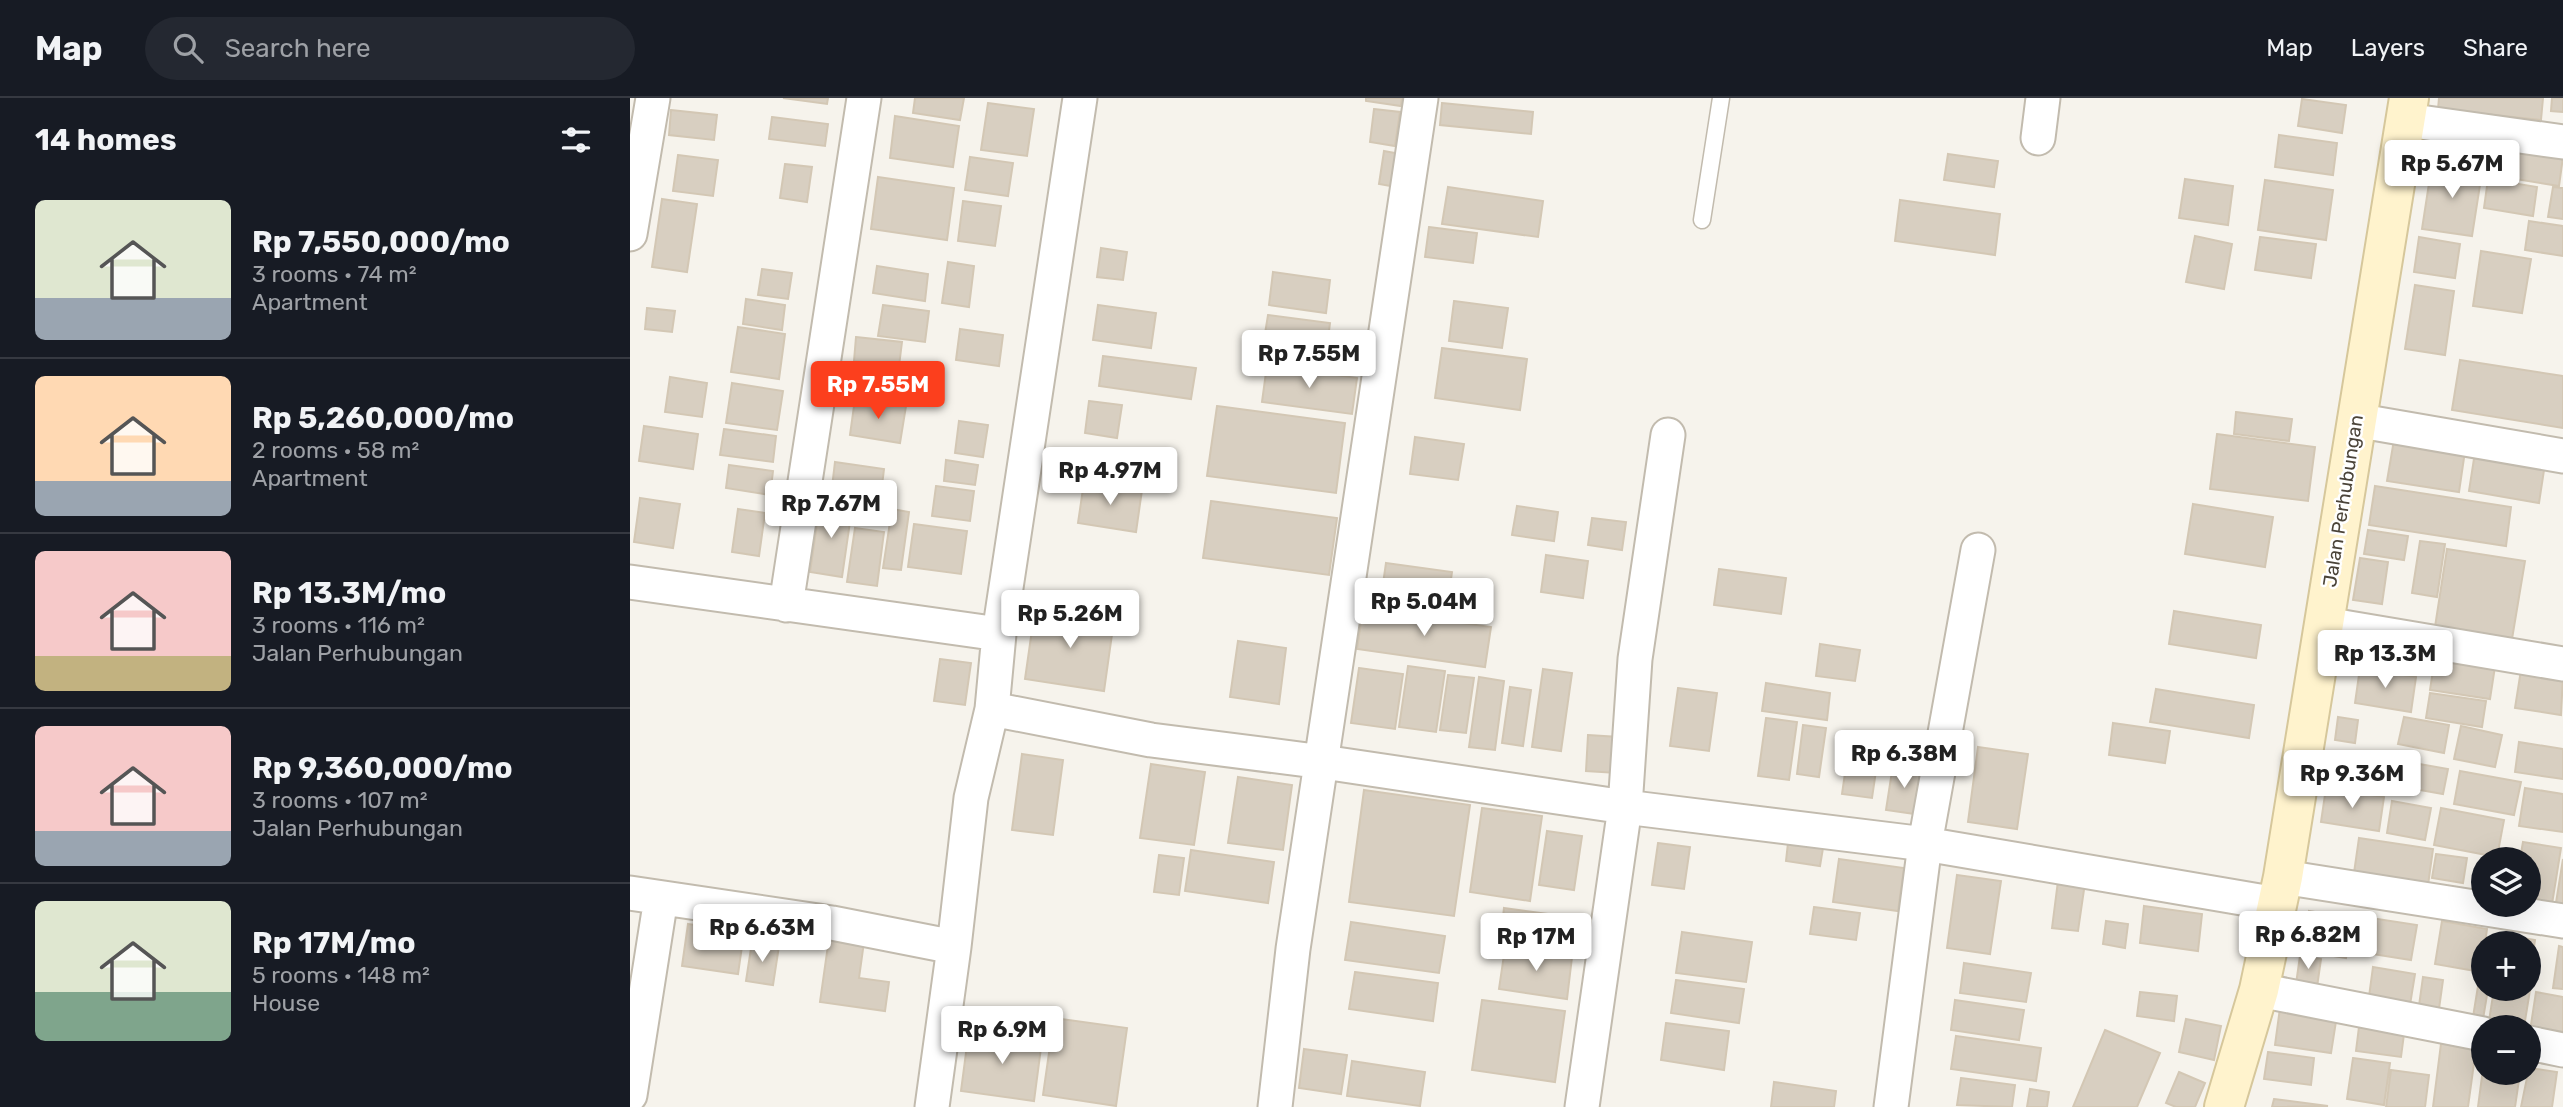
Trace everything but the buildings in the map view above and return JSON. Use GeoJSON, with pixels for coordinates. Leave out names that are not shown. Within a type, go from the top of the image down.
{"type":"FeatureCollection","features":[{"type":"Feature","properties":{"kind":"main road","name":"Jalan Perhubungan"},"geometry":{"type":"LineString","coordinates":[[2224,1107],[2259,990],[2280,890],[2407,109]]}},
{"type":"Feature","properties":{"kind":"street"},"geometry":{"type":"LineString","coordinates":[[630,234],[653,98]]}},
{"type":"Feature","properties":{"kind":"street"},"geometry":{"type":"LineString","coordinates":[[786,605],[864,98]]}},
{"type":"Feature","properties":{"kind":"street"},"geometry":{"type":"LineString","coordinates":[[932,1107],[971,798],[992,709],[999,634],[1080,98]]}},
{"type":"Feature","properties":{"kind":"street"},"geometry":{"type":"LineString","coordinates":[[1275,1107],[1293,949],[1421,98]]}},
{"type":"Feature","properties":{"kind":"street"},"geometry":{"type":"LineString","coordinates":[[2038,138],[2043,98]]}},
{"type":"Feature","properties":{"kind":"street"},"geometry":{"type":"LineString","coordinates":[[2407,109],[2563,142]]}},
{"type":"Feature","properties":{"kind":"street"},"geometry":{"type":"LineString","coordinates":[[2355,420],[2563,456]]}},
{"type":"Feature","properties":{"kind":"street"},"geometry":{"type":"LineString","coordinates":[[1582,1107],[1625,807],[1634,659],[1668,435]]}},
{"type":"Feature","properties":{"kind":"street"},"geometry":{"type":"LineString","coordinates":[[1891,1107],[1925,844],[1978,550]]}},
{"type":"Feature","properties":{"kind":"street"},"geometry":{"type":"LineString","coordinates":[[630,582],[999,634]]}},
{"type":"Feature","properties":{"kind":"street"},"geometry":{"type":"LineString","coordinates":[[2325,624],[2563,664]]}},
{"type":"Feature","properties":{"kind":"street"},"geometry":{"type":"LineString","coordinates":[[992,709],[1150,740],[1323,762],[1625,807],[2280,890],[2563,921]]}},
{"type":"Feature","properties":{"kind":"street"},"geometry":{"type":"LineString","coordinates":[[630,1095],[645,895],[832,923],[954,947]]}},
{"type":"Feature","properties":{"kind":"street"},"geometry":{"type":"LineString","coordinates":[[2259,990],[2471,1032]]}},
{"type":"Feature","properties":{"kind":"street"},"geometry":{"type":"LineString","coordinates":[[2541,1046],[2563,1050]]}},
{"type":"Feature","properties":{"kind":"lane"},"geometry":{"type":"LineString","coordinates":[[1702,220],[1721,98]]}}]}
